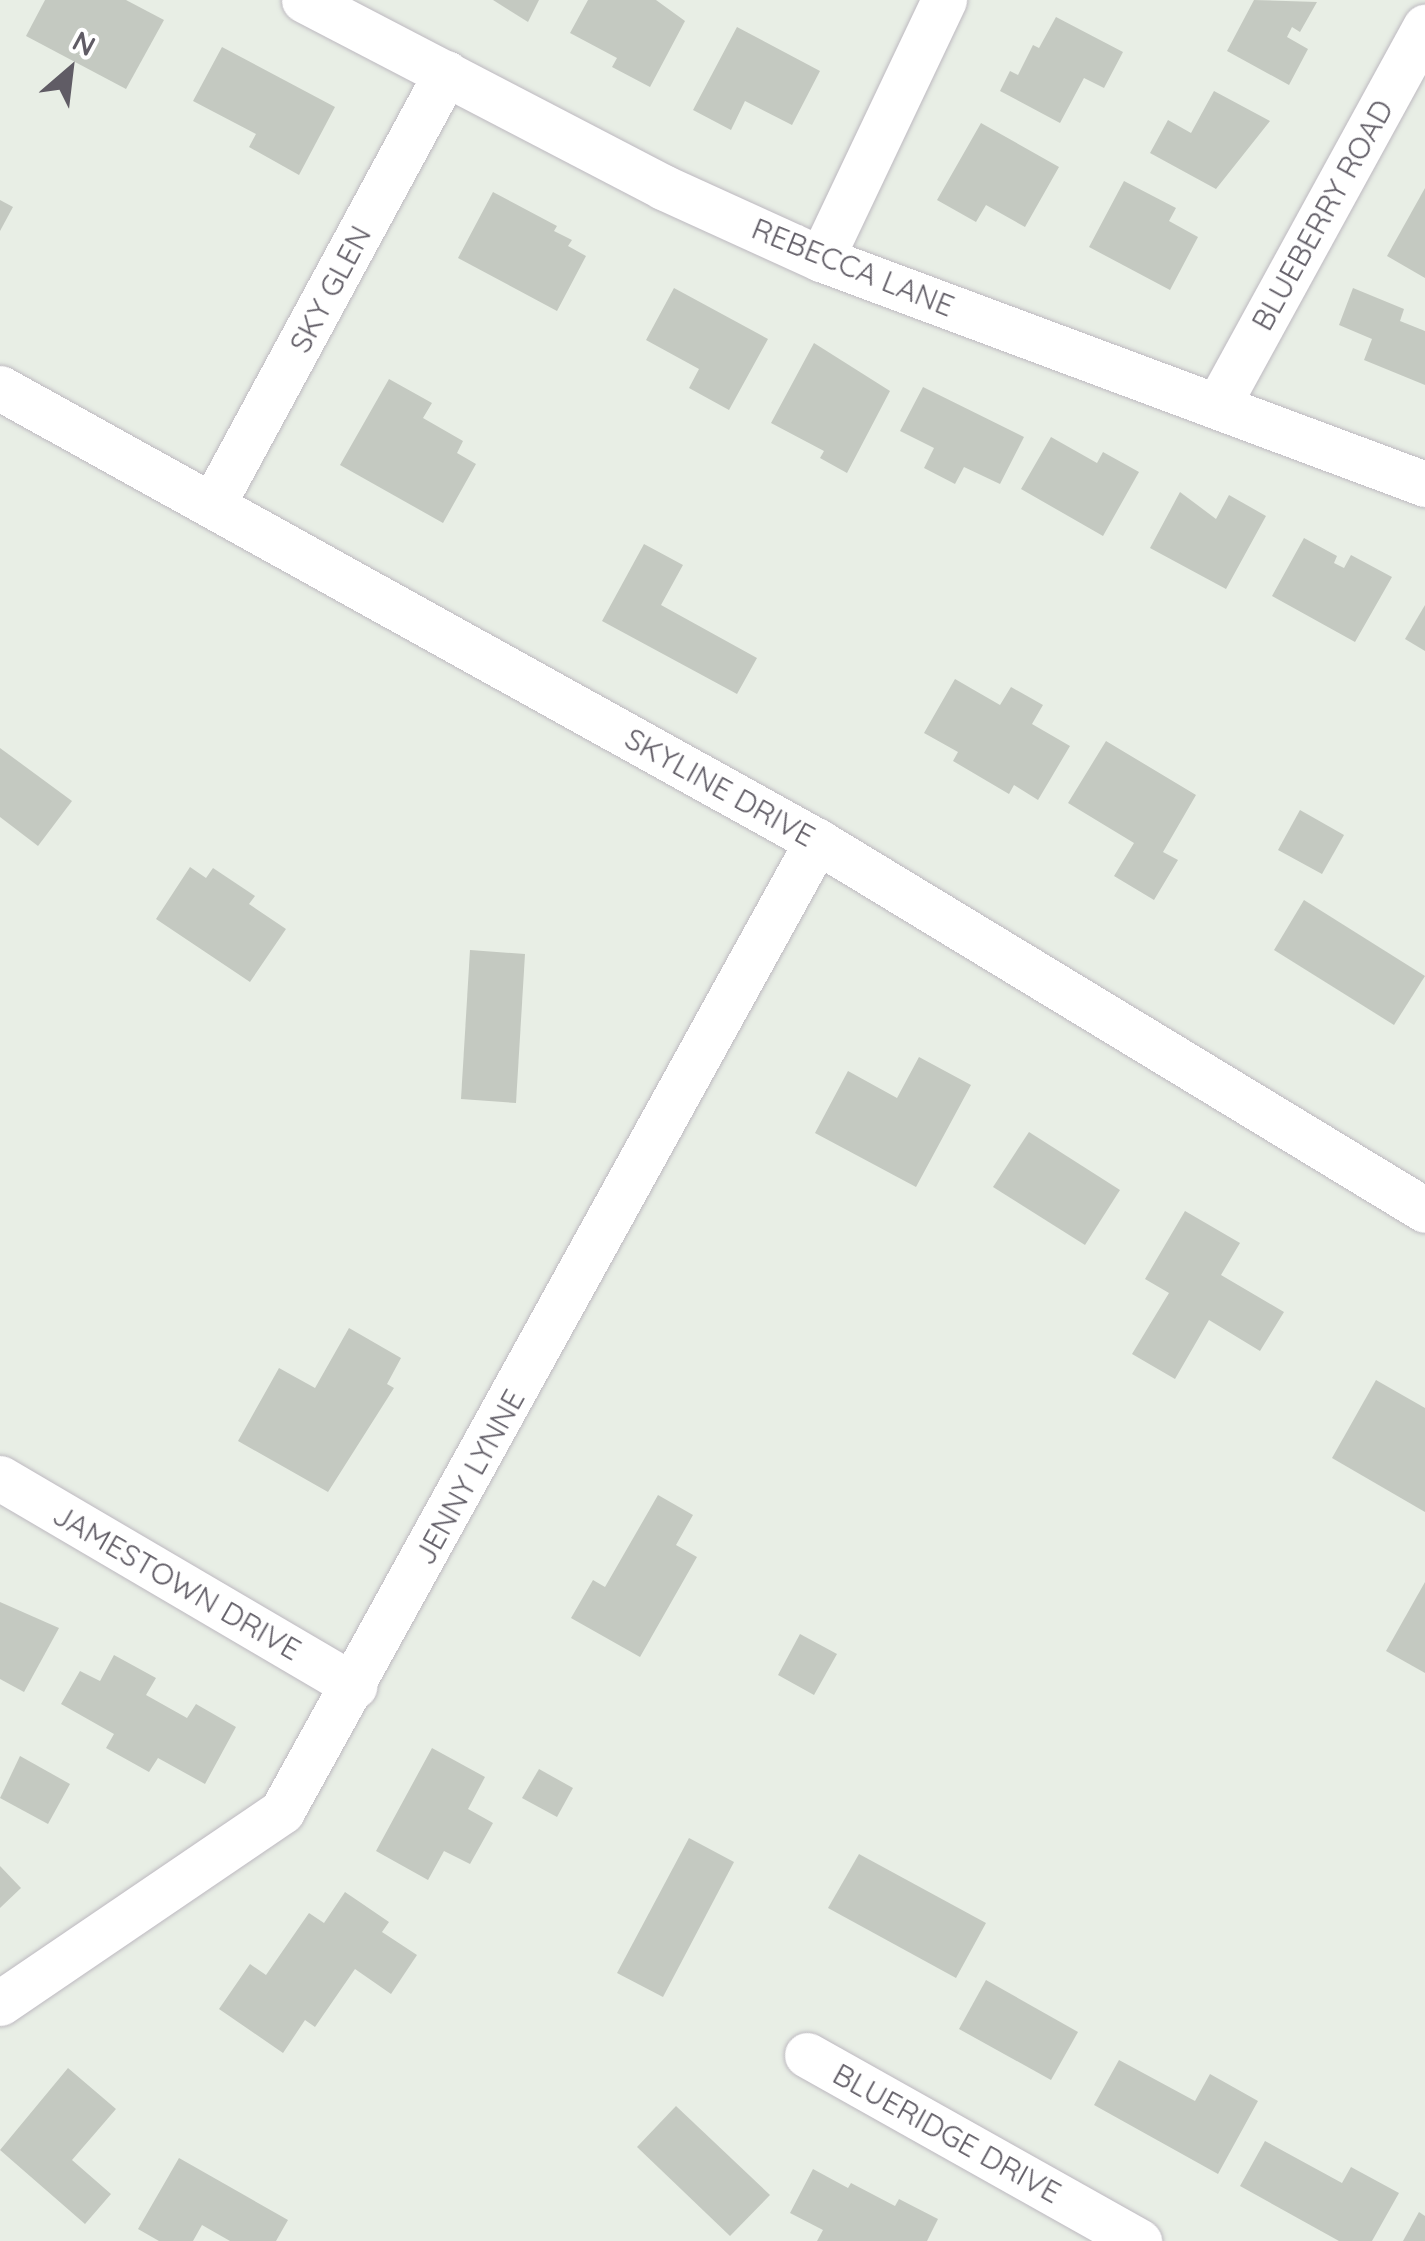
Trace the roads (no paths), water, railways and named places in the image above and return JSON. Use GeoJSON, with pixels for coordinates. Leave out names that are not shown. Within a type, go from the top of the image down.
{"type":"FeatureCollection","features":[{"type":"Feature","properties":{"kind":"street","name":"REBECCA LANE"},"geometry":{"type":"LineString","coordinates":[[304,0],[663,187],[821,259],[1218,403],[1425,484]]}},
{"type":"Feature","properties":{"kind":"street"},"geometry":{"type":"LineString","coordinates":[[821,259],[944,0]]}},
{"type":"Feature","properties":{"kind":"street","name":"BLUEBERRY ROAD"},"geometry":{"type":"LineString","coordinates":[[1218,403],[1425,27]]}},
{"type":"Feature","properties":{"kind":"street","name":"SKY GLEN"},"geometry":{"type":"LineString","coordinates":[[213,504],[446,73]]}},
{"type":"Feature","properties":{"kind":"street","name":"SKYLINE DRIVE"},"geometry":{"type":"LineString","coordinates":[[0,388],[817,840],[1425,1210]]}},
{"type":"Feature","properties":{"kind":"street","name":"JENNY LYNNE"},"geometry":{"type":"LineString","coordinates":[[0,2004],[282,1811],[355,1686],[817,840]]}},
{"type":"Feature","properties":{"kind":"street","name":"JAMESTOWN DRIVE"},"geometry":{"type":"LineString","coordinates":[[0,1478],[355,1686]]}},
{"type":"Feature","properties":{"kind":"street","name":"BLUERIDGE DRIVE"},"geometry":{"type":"LineString","coordinates":[[807,2055],[1139,2241]]}}]}
